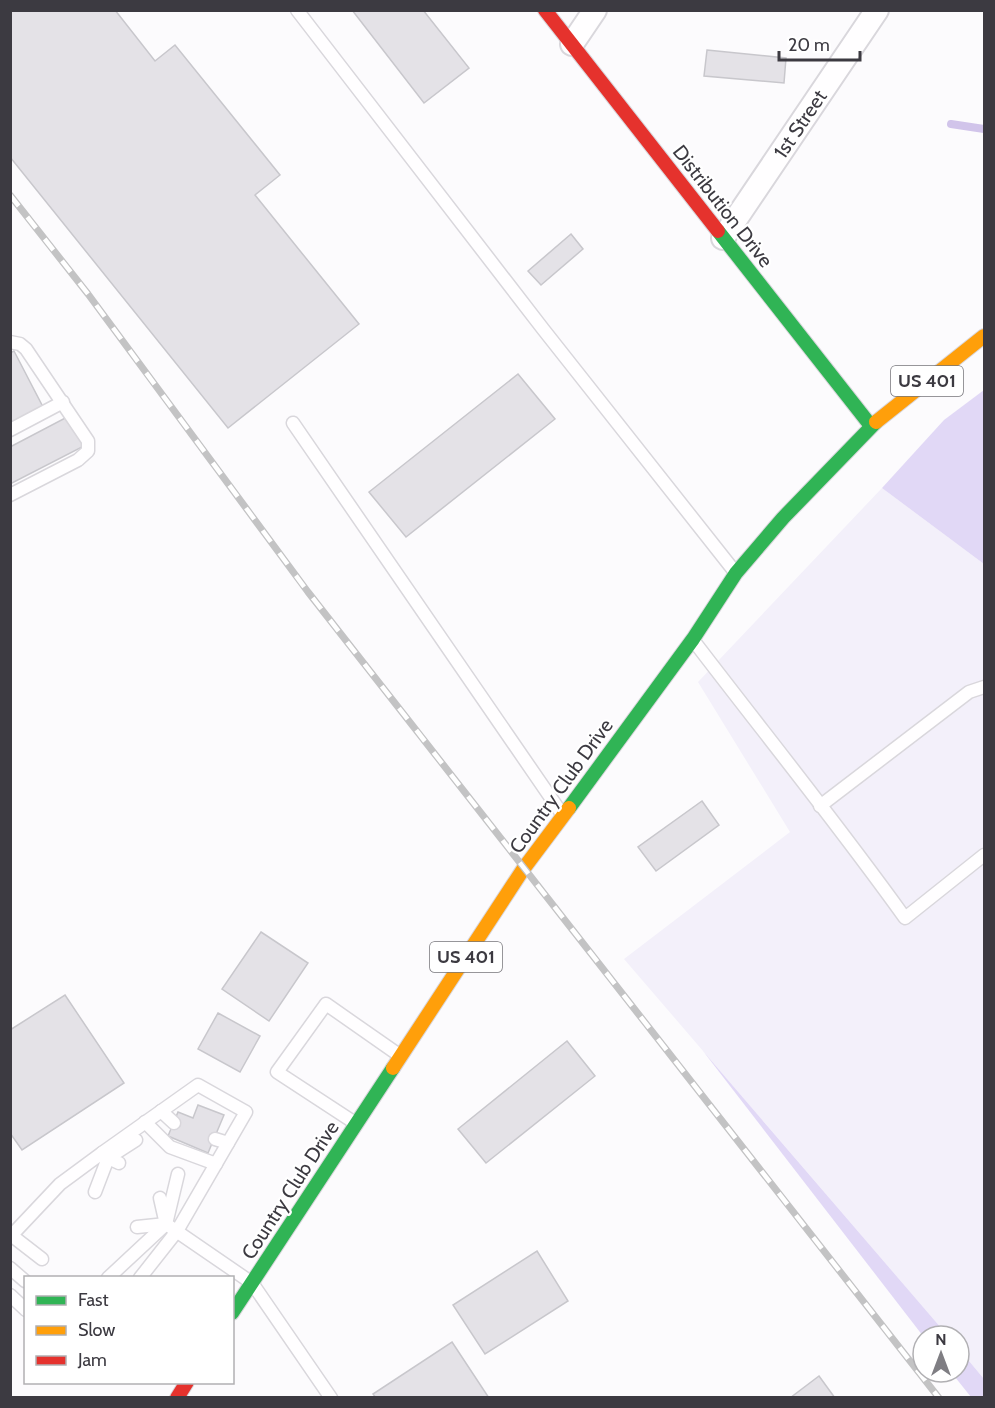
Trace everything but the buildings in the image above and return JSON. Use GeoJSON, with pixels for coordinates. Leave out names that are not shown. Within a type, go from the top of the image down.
{"type":"FeatureCollection","features":[{"type":"Feature","properties":{"kind":"main road","name":"Distribution Drive"},"geometry":{"type":"LineString","coordinates":[[545,10],[871,426]]}},
{"type":"Feature","properties":{"kind":"main road","name":"Country Club Drive"},"geometry":{"type":"LineString","coordinates":[[234,1310],[524,868],[693,639],[736,573],[783,518],[871,426],[984,336]]}},
{"type":"Feature","properties":{"kind":"main road"},"geometry":{"type":"LineString","coordinates":[[177,1398],[186,1384]]}},
{"type":"Feature","properties":{"kind":"street"},"geometry":{"type":"LineString","coordinates":[[572,44],[595,10]]}},
{"type":"Feature","properties":{"kind":"street","name":"1st Street"},"geometry":{"type":"LineString","coordinates":[[723,238],[877,10]]}},
{"type":"Feature","properties":{"kind":"lane"},"geometry":{"type":"LineString","coordinates":[[297,10],[543,329],[736,573]]}},
{"type":"Feature","properties":{"kind":"lane"},"geometry":{"type":"LineString","coordinates":[[10,342],[20,344],[26,349],[88,441],[88,451],[78,460],[10,495]]}},
{"type":"Feature","properties":{"kind":"lane"},"geometry":{"type":"LineString","coordinates":[[10,430],[63,402]]}},
{"type":"Feature","properties":{"kind":"lane"},"geometry":{"type":"LineString","coordinates":[[293,423],[563,815]]}},
{"type":"Feature","properties":{"kind":"lane"},"geometry":{"type":"LineString","coordinates":[[693,639],[820,806],[855,848],[905,918],[984,855]]}},
{"type":"Feature","properties":{"kind":"lane"},"geometry":{"type":"LineString","coordinates":[[820,806],[969,692],[984,687]]}},
{"type":"Feature","properties":{"kind":"lane"},"geometry":{"type":"LineString","coordinates":[[356,1124],[277,1072],[326,1004],[400,1056]]}},
{"type":"Feature","properties":{"kind":"lane"},"geometry":{"type":"LineString","coordinates":[[96,1192],[110,1158],[145,1122],[198,1084],[246,1112],[177,1231],[142,1276]]}},
{"type":"Feature","properties":{"kind":"lane"},"geometry":{"type":"LineString","coordinates":[[161,1110],[174,1123]]}},
{"type":"Feature","properties":{"kind":"lane"},"geometry":{"type":"LineString","coordinates":[[145,1122],[170,1147],[216,1164]]}},
{"type":"Feature","properties":{"kind":"lane"},"geometry":{"type":"LineString","coordinates":[[215,1139],[228,1143]]}},
{"type":"Feature","properties":{"kind":"lane"},"geometry":{"type":"LineString","coordinates":[[42,1259],[11,1236],[60,1184],[110,1158],[136,1140]]}},
{"type":"Feature","properties":{"kind":"lane"},"geometry":{"type":"LineString","coordinates":[[110,1276],[166,1224],[178,1174]]}},
{"type":"Feature","properties":{"kind":"lane"},"geometry":{"type":"LineString","coordinates":[[160,1198],[166,1224]]}},
{"type":"Feature","properties":{"kind":"lane"},"geometry":{"type":"LineString","coordinates":[[137,1227],[166,1224],[252,1283],[331,1398]]}},
{"type":"Feature","properties":{"kind":"lane"},"geometry":{"type":"LineString","coordinates":[[103,1276],[166,1224]]}},
{"type":"Feature","properties":{"kind":"lane"},"geometry":{"type":"LineString","coordinates":[[10,1268],[24,1280]]}},
{"type":"Feature","properties":{"kind":"lane"},"geometry":{"type":"LineString","coordinates":[[10,1295],[24,1308]]}},
{"type":"Feature","properties":{"kind":"shaded area"},"geometry":{"type":"Polygon","coordinates":[[[984,390],[984,564],[882,488],[944,420],[984,390]]]}},
{"type":"Feature","properties":{"kind":"shaded area"},"geometry":{"type":"Polygon","coordinates":[[[882,488],[984,564],[984,1379],[971,1363],[971,1324],[938,1324],[624,959],[790,832],[698,682],[882,488]]]}},
{"type":"Feature","properties":{"kind":"shaded area"},"geometry":{"type":"Polygon","coordinates":[[[703,1051],[938,1324],[914,1324],[703,1051]]]}},
{"type":"Feature","properties":{"kind":"shaded area"},"geometry":{"type":"Polygon","coordinates":[[[971,1363],[984,1379],[984,1397],[971,1397],[961,1384],[971,1384],[971,1363]]]}},
{"type":"Feature","properties":{"kind":"waterway"},"geometry":{"type":"LineString","coordinates":[[951,124],[984,129]]}},
{"type":"Feature","properties":{"kind":"railway"},"geometry":{"type":"LineString","coordinates":[[10,195],[88,294],[308,592],[939,1398]]}},
{"type":"Feature","properties":{"kind":"traffic: fast"},"geometry":{"type":"LineString","coordinates":[[718,231],[871,426]]}},
{"type":"Feature","properties":{"kind":"traffic: fast"},"geometry":{"type":"LineString","coordinates":[[569,808],[693,639],[736,573],[783,518],[876,422]]}},
{"type":"Feature","properties":{"kind":"traffic: fast"},"geometry":{"type":"LineString","coordinates":[[234,1310],[393,1068]]}},
{"type":"Feature","properties":{"kind":"traffic: slow"},"geometry":{"type":"LineString","coordinates":[[876,422],[984,336]]}},
{"type":"Feature","properties":{"kind":"traffic: slow"},"geometry":{"type":"LineString","coordinates":[[393,1068],[524,868],[569,808]]}},
{"type":"Feature","properties":{"kind":"traffic: jam"},"geometry":{"type":"LineString","coordinates":[[545,10],[718,231]]}},
{"type":"Feature","properties":{"kind":"traffic: jam"},"geometry":{"type":"LineString","coordinates":[[177,1398],[186,1384]]}}]}
